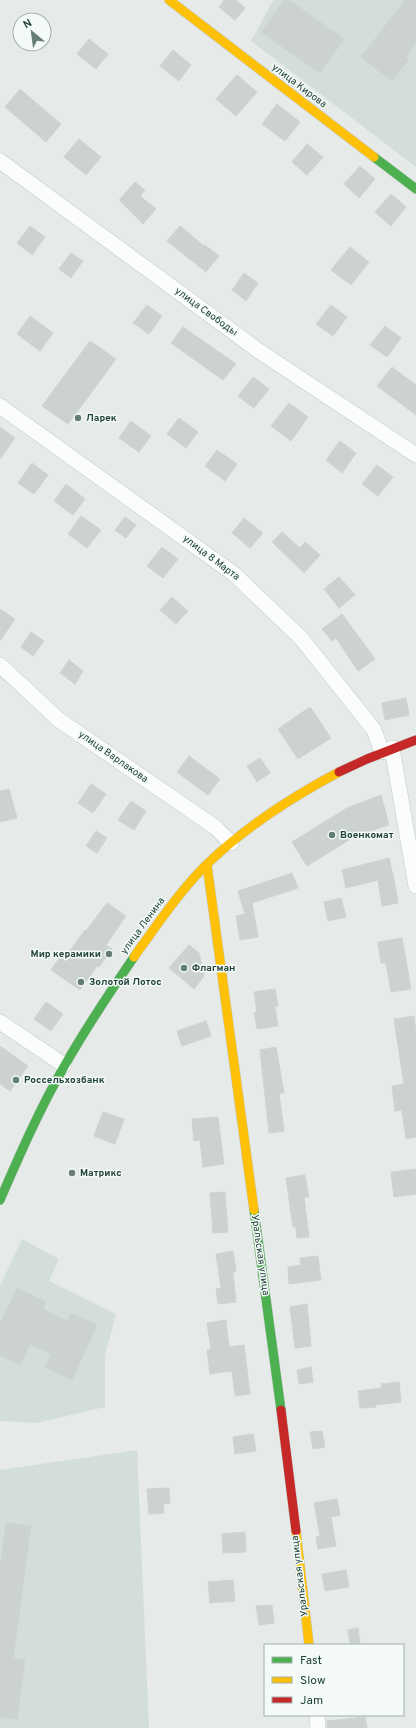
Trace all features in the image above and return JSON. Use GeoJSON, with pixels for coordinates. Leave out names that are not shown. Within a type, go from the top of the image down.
{"type":"FeatureCollection","features":[{"type":"Feature","properties":{"kind":"street","name":"улица Кирова"},"geometry":{"type":"LineString","coordinates":[[169,0],[416,188]]}},
{"type":"Feature","properties":{"kind":"street","name":"улица Свободы"},"geometry":{"type":"LineString","coordinates":[[0,161],[259,351],[416,455]]}},
{"type":"Feature","properties":{"kind":"street","name":"улица 8 Марта"},"geometry":{"type":"LineString","coordinates":[[0,406],[234,574],[301,638],[374,730],[387,750],[416,886]]}},
{"type":"Feature","properties":{"kind":"street","name":"улица Варлакова"},"geometry":{"type":"LineString","coordinates":[[0,665],[59,720],[215,827],[231,843]]}},
{"type":"Feature","properties":{"kind":"street","name":"улица Ленина"},"geometry":{"type":"LineString","coordinates":[[0,1200],[29,1136],[64,1065],[109,994],[164,914],[207,864],[231,843],[277,808],[325,778],[387,750],[416,740]]}},
{"type":"Feature","properties":{"kind":"street","name":"Уральская улица"},"geometry":{"type":"LineString","coordinates":[[207,864],[282,1416],[309,1644]]}},
{"type":"Feature","properties":{"kind":"street"},"geometry":{"type":"LineString","coordinates":[[0,1022],[64,1065]]}},
{"type":"Feature","properties":{"kind":"street"},"geometry":{"type":"LineString","coordinates":[[317,1716],[318,1728]]}},
{"type":"Feature","properties":{"kind":"shaded area"},"geometry":{"type":"Polygon","coordinates":[[[273,0],[416,0],[416,167],[251,41],[273,0]]]}},
{"type":"Feature","properties":{"kind":"shaded area"},"geometry":{"type":"Polygon","coordinates":[[[22,1239],[59,1259],[49,1281],[116,1314],[105,1356],[105,1407],[36,1423],[0,1421],[0,1286],[22,1239]]]}},
{"type":"Feature","properties":{"kind":"shaded area"},"geometry":{"type":"Polygon","coordinates":[[[137,1450],[149,1728],[0,1728],[0,1470],[137,1450]]]}},
{"type":"Feature","properties":{"kind":"building"},"geometry":{"type":"Polygon","coordinates":[[[224,0],[236,0],[245,8],[235,20],[219,7],[224,0]]]}},
{"type":"Feature","properties":{"kind":"building"},"geometry":{"type":"Polygon","coordinates":[[[284,0],[289,0],[344,39],[320,73],[261,32],[284,0]]]}},
{"type":"Feature","properties":{"kind":"building"},"geometry":{"type":"Polygon","coordinates":[[[405,0],[416,0],[416,43],[406,56],[409,59],[392,81],[361,57],[405,0]]]}},
{"type":"Feature","properties":{"kind":"building"},"geometry":{"type":"Polygon","coordinates":[[[89,39],[108,54],[96,69],[77,54],[89,39]]]}},
{"type":"Feature","properties":{"kind":"building"},"geometry":{"type":"Polygon","coordinates":[[[173,50],[191,65],[179,81],[160,66],[173,50]]]}},
{"type":"Feature","properties":{"kind":"building"},"geometry":{"type":"Polygon","coordinates":[[[237,75],[257,92],[236,116],[216,99],[237,75]]]}},
{"type":"Feature","properties":{"kind":"building"},"geometry":{"type":"Polygon","coordinates":[[[20,89],[61,124],[46,142],[5,107],[20,89]]]}},
{"type":"Feature","properties":{"kind":"building"},"geometry":{"type":"Polygon","coordinates":[[[277,104],[300,122],[285,141],[262,124],[277,104]]]}},
{"type":"Feature","properties":{"kind":"building"},"geometry":{"type":"Polygon","coordinates":[[[79,139],[101,157],[86,175],[64,157],[79,139]]]}},
{"type":"Feature","properties":{"kind":"building"},"geometry":{"type":"Polygon","coordinates":[[[307,144],[323,157],[307,175],[292,162],[307,144]]]}},
{"type":"Feature","properties":{"kind":"building"},"geometry":{"type":"Polygon","coordinates":[[[360,166],[375,179],[359,198],[344,184],[360,166]]]}},
{"type":"Feature","properties":{"kind":"building"},"geometry":{"type":"Polygon","coordinates":[[[135,182],[145,190],[140,196],[156,209],[143,224],[119,200],[135,182]]]}},
{"type":"Feature","properties":{"kind":"building"},"geometry":{"type":"Polygon","coordinates":[[[391,194],[406,207],[391,226],[375,212],[391,194]]]}},
{"type":"Feature","properties":{"kind":"building"},"geometry":{"type":"Polygon","coordinates":[[[30,226],[45,237],[32,255],[17,243],[30,226]]]}},
{"type":"Feature","properties":{"kind":"building"},"geometry":{"type":"Polygon","coordinates":[[[180,226],[204,246],[205,245],[219,256],[206,272],[167,241],[180,226]]]}},
{"type":"Feature","properties":{"kind":"building"},"geometry":{"type":"Polygon","coordinates":[[[350,247],[369,262],[351,285],[331,270],[350,247]]]}},
{"type":"Feature","properties":{"kind":"building"},"geometry":{"type":"Polygon","coordinates":[[[71,253],[83,261],[71,278],[59,269],[71,253]]]}},
{"type":"Feature","properties":{"kind":"building"},"geometry":{"type":"Polygon","coordinates":[[[244,273],[258,283],[246,301],[232,290],[244,273]]]}},
{"type":"Feature","properties":{"kind":"building"},"geometry":{"type":"Polygon","coordinates":[[[147,305],[162,316],[149,334],[133,323],[147,305]]]}},
{"type":"Feature","properties":{"kind":"building"},"geometry":{"type":"Polygon","coordinates":[[[331,305],[347,317],[333,336],[316,324],[331,305]]]}},
{"type":"Feature","properties":{"kind":"building"},"geometry":{"type":"Polygon","coordinates":[[[30,316],[53,333],[40,351],[17,334],[30,316]]]}},
{"type":"Feature","properties":{"kind":"building"},"geometry":{"type":"Polygon","coordinates":[[[385,326],[401,338],[387,357],[370,345],[385,326]]]}},
{"type":"Feature","properties":{"kind":"building"},"geometry":{"type":"Polygon","coordinates":[[[183,327],[236,364],[223,380],[171,343],[183,327]]]}},
{"type":"Feature","properties":{"kind":"building"},"geometry":{"type":"Polygon","coordinates":[[[90,341],[116,359],[68,424],[42,406],[90,341]]]}},
{"type":"Feature","properties":{"kind":"building"},"geometry":{"type":"Polygon","coordinates":[[[392,367],[416,385],[416,415],[377,386],[392,367]]]}},
{"type":"Feature","properties":{"kind":"building"},"geometry":{"type":"Polygon","coordinates":[[[253,377],[269,389],[254,408],[238,396],[253,377]]]}},
{"type":"Feature","properties":{"kind":"building"},"geometry":{"type":"Polygon","coordinates":[[[289,403],[308,417],[291,441],[271,426],[289,403]]]}},
{"type":"Feature","properties":{"kind":"building"},"geometry":{"type":"Polygon","coordinates":[[[179,418],[198,432],[186,448],[167,434],[179,418]]]}},
{"type":"Feature","properties":{"kind":"building"},"geometry":{"type":"Polygon","coordinates":[[[131,421],[151,436],[139,452],[119,438],[131,421]]]}},
{"type":"Feature","properties":{"kind":"building"},"geometry":{"type":"Polygon","coordinates":[[[0,427],[15,438],[0,459],[0,427]]]}},
{"type":"Feature","properties":{"kind":"building"},"geometry":{"type":"Polygon","coordinates":[[[340,441],[356,453],[342,473],[326,460],[340,441]]]}},
{"type":"Feature","properties":{"kind":"building"},"geometry":{"type":"Polygon","coordinates":[[[217,450],[237,464],[225,481],[205,466],[217,450]]]}},
{"type":"Feature","properties":{"kind":"building"},"geometry":{"type":"Polygon","coordinates":[[[32,463],[48,475],[34,494],[18,483],[32,463]]]}},
{"type":"Feature","properties":{"kind":"building"},"geometry":{"type":"Polygon","coordinates":[[[377,465],[393,477],[378,496],[362,484],[377,465]]]}},
{"type":"Feature","properties":{"kind":"building"},"geometry":{"type":"Polygon","coordinates":[[[66,484],[85,499],[73,515],[54,501],[66,484]]]}},
{"type":"Feature","properties":{"kind":"building"},"geometry":{"type":"Polygon","coordinates":[[[81,516],[101,530],[87,548],[68,534],[81,516]]]}},
{"type":"Feature","properties":{"kind":"building"},"geometry":{"type":"Polygon","coordinates":[[[125,517],[136,525],[126,538],[115,530],[125,517]]]}},
{"type":"Feature","properties":{"kind":"building"},"geometry":{"type":"Polygon","coordinates":[[[244,518],[263,533],[250,548],[232,533],[244,518]]]}},
{"type":"Feature","properties":{"kind":"building"},"geometry":{"type":"Polygon","coordinates":[[[282,532],[300,548],[305,542],[320,555],[304,573],[272,542],[282,532]]]}},
{"type":"Feature","properties":{"kind":"building"},"geometry":{"type":"Polygon","coordinates":[[[162,547],[178,559],[163,578],[147,566],[162,547]]]}},
{"type":"Feature","properties":{"kind":"building"},"geometry":{"type":"Polygon","coordinates":[[[339,577],[355,595],[339,608],[324,589],[339,577]]]}},
{"type":"Feature","properties":{"kind":"building"},"geometry":{"type":"Polygon","coordinates":[[[172,597],[188,611],[176,624],[160,610],[172,597]]]}},
{"type":"Feature","properties":{"kind":"building"},"geometry":{"type":"Polygon","coordinates":[[[0,609],[15,619],[0,641],[0,609]]]}},
{"type":"Feature","properties":{"kind":"building"},"geometry":{"type":"Polygon","coordinates":[[[342,614],[375,659],[358,671],[336,638],[332,641],[322,629],[342,614]]]}},
{"type":"Feature","properties":{"kind":"building"},"geometry":{"type":"Polygon","coordinates":[[[31,632],[44,641],[33,656],[21,647],[31,632]]]}},
{"type":"Feature","properties":{"kind":"building"},"geometry":{"type":"Polygon","coordinates":[[[69,660],[83,671],[75,684],[60,673],[69,660]]]}},
{"type":"Feature","properties":{"kind":"building"},"geometry":{"type":"Polygon","coordinates":[[[406,698],[409,715],[385,720],[382,703],[406,698]]]}},
{"type":"Feature","properties":{"kind":"building"},"geometry":{"type":"Polygon","coordinates":[[[310,707],[331,738],[298,759],[278,729],[310,707]]]}},
{"type":"Feature","properties":{"kind":"building"},"geometry":{"type":"Polygon","coordinates":[[[189,756],[220,779],[208,795],[177,772],[189,756]]]}},
{"type":"Feature","properties":{"kind":"building"},"geometry":{"type":"Polygon","coordinates":[[[260,758],[270,773],[257,782],[247,766],[260,758]]]}},
{"type":"Feature","properties":{"kind":"building"},"geometry":{"type":"Polygon","coordinates":[[[91,784],[106,794],[93,813],[78,803],[91,784]]]}},
{"type":"Feature","properties":{"kind":"building"},"geometry":{"type":"Polygon","coordinates":[[[9,789],[17,818],[0,822],[0,791],[9,789]]]}},
{"type":"Feature","properties":{"kind":"building"},"geometry":{"type":"Polygon","coordinates":[[[381,795],[389,825],[357,835],[307,866],[292,842],[347,808],[381,795]]]}},
{"type":"Feature","properties":{"kind":"building"},"geometry":{"type":"Polygon","coordinates":[[[131,801],[146,811],[134,830],[118,820],[131,801]]]}},
{"type":"Feature","properties":{"kind":"building"},"geometry":{"type":"Polygon","coordinates":[[[96,831],[107,838],[97,853],[86,846],[96,831]]]}},
{"type":"Feature","properties":{"kind":"building"},"geometry":{"type":"Polygon","coordinates":[[[389,858],[398,903],[382,906],[378,880],[346,888],[342,870],[389,858]]]}},
{"type":"Feature","properties":{"kind":"building"},"geometry":{"type":"Polygon","coordinates":[[[292,873],[298,888],[252,903],[258,937],[240,940],[236,916],[245,914],[238,891],[292,873]]]}},
{"type":"Feature","properties":{"kind":"building"},"geometry":{"type":"Polygon","coordinates":[[[341,898],[346,917],[328,921],[324,902],[341,898]]]}},
{"type":"Feature","properties":{"kind":"building"},"geometry":{"type":"Polygon","coordinates":[[[107,903],[126,916],[106,945],[112,949],[99,967],[97,966],[80,990],[51,970],[63,953],[66,956],[107,903]]]}},
{"type":"Feature","properties":{"kind":"building"},"geometry":{"type":"Polygon","coordinates":[[[402,938],[411,989],[391,992],[386,963],[381,963],[378,942],[402,938]]]}},
{"type":"Feature","properties":{"kind":"building"},"geometry":{"type":"Polygon","coordinates":[[[189,945],[199,953],[204,976],[194,989],[169,968],[189,945]]]}},
{"type":"Feature","properties":{"kind":"building"},"geometry":{"type":"Polygon","coordinates":[[[275,989],[278,1006],[275,1007],[278,1026],[257,1029],[254,1012],[257,1012],[254,992],[275,989]]]}},
{"type":"Feature","properties":{"kind":"building"},"geometry":{"type":"Polygon","coordinates":[[[46,1002],[63,1014],[51,1031],[34,1019],[46,1002]]]}},
{"type":"Feature","properties":{"kind":"building"},"geometry":{"type":"Polygon","coordinates":[[[414,1016],[416,1032],[416,1137],[406,1139],[402,1110],[395,1111],[392,1086],[404,1084],[394,1019],[414,1016]]]}},
{"type":"Feature","properties":{"kind":"building"},"geometry":{"type":"Polygon","coordinates":[[[206,1021],[211,1036],[182,1046],[177,1031],[206,1021]]]}},
{"type":"Feature","properties":{"kind":"building"},"geometry":{"type":"Polygon","coordinates":[[[0,1046],[28,1066],[10,1091],[0,1084],[0,1046]]]}},
{"type":"Feature","properties":{"kind":"building"},"geometry":{"type":"Polygon","coordinates":[[[276,1047],[284,1093],[279,1093],[284,1131],[269,1133],[260,1050],[276,1047]]]}},
{"type":"Feature","properties":{"kind":"building"},"geometry":{"type":"Polygon","coordinates":[[[103,1112],[124,1119],[115,1144],[94,1136],[103,1112]]]}},
{"type":"Feature","properties":{"kind":"building"},"geometry":{"type":"Polygon","coordinates":[[[218,1117],[224,1164],[203,1167],[200,1140],[194,1141],[192,1119],[218,1117]]]}},
{"type":"Feature","properties":{"kind":"building"},"geometry":{"type":"Polygon","coordinates":[[[416,1169],[416,1194],[394,1197],[391,1172],[416,1169]]]}},
{"type":"Feature","properties":{"kind":"building"},"geometry":{"type":"Polygon","coordinates":[[[305,1175],[309,1197],[304,1197],[309,1237],[297,1238],[296,1227],[293,1227],[286,1178],[305,1175]]]}},
{"type":"Feature","properties":{"kind":"building"},"geometry":{"type":"Polygon","coordinates":[[[225,1192],[228,1232],[213,1233],[210,1193],[225,1192]]]}},
{"type":"Feature","properties":{"kind":"building"},"geometry":{"type":"Polygon","coordinates":[[[233,1251],[236,1271],[233,1272],[236,1302],[218,1304],[216,1289],[221,1288],[216,1254],[233,1251]]]}},
{"type":"Feature","properties":{"kind":"building"},"geometry":{"type":"Polygon","coordinates":[[[318,1256],[321,1280],[289,1284],[288,1267],[301,1265],[300,1258],[318,1256]]]}},
{"type":"Feature","properties":{"kind":"building"},"geometry":{"type":"Polygon","coordinates":[[[17,1288],[46,1302],[43,1309],[67,1321],[71,1313],[97,1325],[72,1380],[45,1367],[51,1354],[30,1344],[20,1365],[0,1355],[0,1324],[17,1288]]]}},
{"type":"Feature","properties":{"kind":"building"},"geometry":{"type":"Polygon","coordinates":[[[307,1304],[311,1346],[295,1348],[290,1307],[307,1304]]]}},
{"type":"Feature","properties":{"kind":"building"},"geometry":{"type":"Polygon","coordinates":[[[226,1320],[229,1347],[244,1345],[250,1394],[235,1396],[232,1371],[210,1374],[207,1350],[211,1349],[207,1323],[226,1320]]]}},
{"type":"Feature","properties":{"kind":"building"},"geometry":{"type":"Polygon","coordinates":[[[311,1367],[313,1382],[299,1384],[297,1370],[311,1367]]]}},
{"type":"Feature","properties":{"kind":"building"},"geometry":{"type":"Polygon","coordinates":[[[399,1382],[401,1402],[375,1405],[376,1407],[360,1408],[358,1391],[382,1388],[381,1384],[399,1382]]]}},
{"type":"Feature","properties":{"kind":"building"},"geometry":{"type":"Polygon","coordinates":[[[322,1431],[325,1447],[313,1449],[310,1432],[322,1431]]]}},
{"type":"Feature","properties":{"kind":"building"},"geometry":{"type":"Polygon","coordinates":[[[253,1434],[256,1451],[235,1454],[233,1437],[253,1434]]]}},
{"type":"Feature","properties":{"kind":"building"},"geometry":{"type":"Polygon","coordinates":[[[169,1488],[170,1503],[163,1504],[164,1513],[149,1514],[147,1489],[169,1488]]]}},
{"type":"Feature","properties":{"kind":"building"},"geometry":{"type":"Polygon","coordinates":[[[337,1499],[340,1515],[331,1517],[336,1546],[318,1549],[316,1537],[320,1536],[314,1503],[337,1499]]]}},
{"type":"Feature","properties":{"kind":"building"},"geometry":{"type":"Polygon","coordinates":[[[6,1523],[31,1526],[13,1658],[25,1660],[17,1719],[0,1717],[0,1568],[6,1523]]]}},
{"type":"Feature","properties":{"kind":"building"},"geometry":{"type":"Polygon","coordinates":[[[245,1532],[246,1552],[223,1553],[222,1534],[245,1532]]]}},
{"type":"Feature","properties":{"kind":"building"},"geometry":{"type":"Polygon","coordinates":[[[346,1570],[349,1587],[325,1591],[322,1574],[346,1570]]]}},
{"type":"Feature","properties":{"kind":"building"},"geometry":{"type":"Polygon","coordinates":[[[233,1580],[235,1601],[210,1603],[208,1582],[233,1580]]]}},
{"type":"Feature","properties":{"kind":"building"},"geometry":{"type":"Polygon","coordinates":[[[272,1605],[274,1623],[259,1625],[256,1606],[272,1605]]]}},
{"type":"Feature","properties":{"kind":"building"},"geometry":{"type":"Polygon","coordinates":[[[358,1628],[360,1643],[350,1644],[348,1630],[358,1628]]]}},
{"type":"Feature","properties":{"kind":"building"},"geometry":{"type":"Polygon","coordinates":[[[365,1717],[367,1728],[327,1728],[327,1721],[365,1717]]]}},
{"type":"Feature","properties":{"kind":"traffic: fast"},"geometry":{"type":"LineString","coordinates":[[374,157],[416,189]]}},
{"type":"Feature","properties":{"kind":"traffic: fast"},"geometry":{"type":"LineString","coordinates":[[0,1200],[31,1131],[56,1081],[73,1051],[134,957]]}},
{"type":"Feature","properties":{"kind":"traffic: fast"},"geometry":{"type":"LineString","coordinates":[[254,1210],[281,1410]]}},
{"type":"Feature","properties":{"kind":"traffic: slow"},"geometry":{"type":"LineString","coordinates":[[169,0],[374,157]]}},
{"type":"Feature","properties":{"kind":"traffic: slow"},"geometry":{"type":"LineString","coordinates":[[134,957],[184,889],[218,854],[267,815],[303,792],[339,772]]}},
{"type":"Feature","properties":{"kind":"traffic: slow"},"geometry":{"type":"LineString","coordinates":[[207,865],[254,1210]]}},
{"type":"Feature","properties":{"kind":"traffic: slow"},"geometry":{"type":"LineString","coordinates":[[296,1531],[309,1644]]}},
{"type":"Feature","properties":{"kind":"traffic: jam"},"geometry":{"type":"LineString","coordinates":[[339,772],[367,759],[416,740]]}},
{"type":"Feature","properties":{"kind":"traffic: jam"},"geometry":{"type":"LineString","coordinates":[[281,1410],[296,1531]]}},
{"type":"Feature","properties":{"kind":"place","name":"Ларек"},"geometry":{"type":"Point","coordinates":[78,418]}},
{"type":"Feature","properties":{"kind":"place","name":"Военкомат"},"geometry":{"type":"Point","coordinates":[332,835]}},
{"type":"Feature","properties":{"kind":"place","name":"Мир керамики"},"geometry":{"type":"Point","coordinates":[109,954]}},
{"type":"Feature","properties":{"kind":"place","name":"Флагман"},"geometry":{"type":"Point","coordinates":[184,968]}},
{"type":"Feature","properties":{"kind":"place","name":"Золотой Лотос"},"geometry":{"type":"Point","coordinates":[81,982]}},
{"type":"Feature","properties":{"kind":"place","name":"Россельхозбанк"},"geometry":{"type":"Point","coordinates":[16,1080]}},
{"type":"Feature","properties":{"kind":"place","name":"Матрикс"},"geometry":{"type":"Point","coordinates":[72,1173]}}]}
